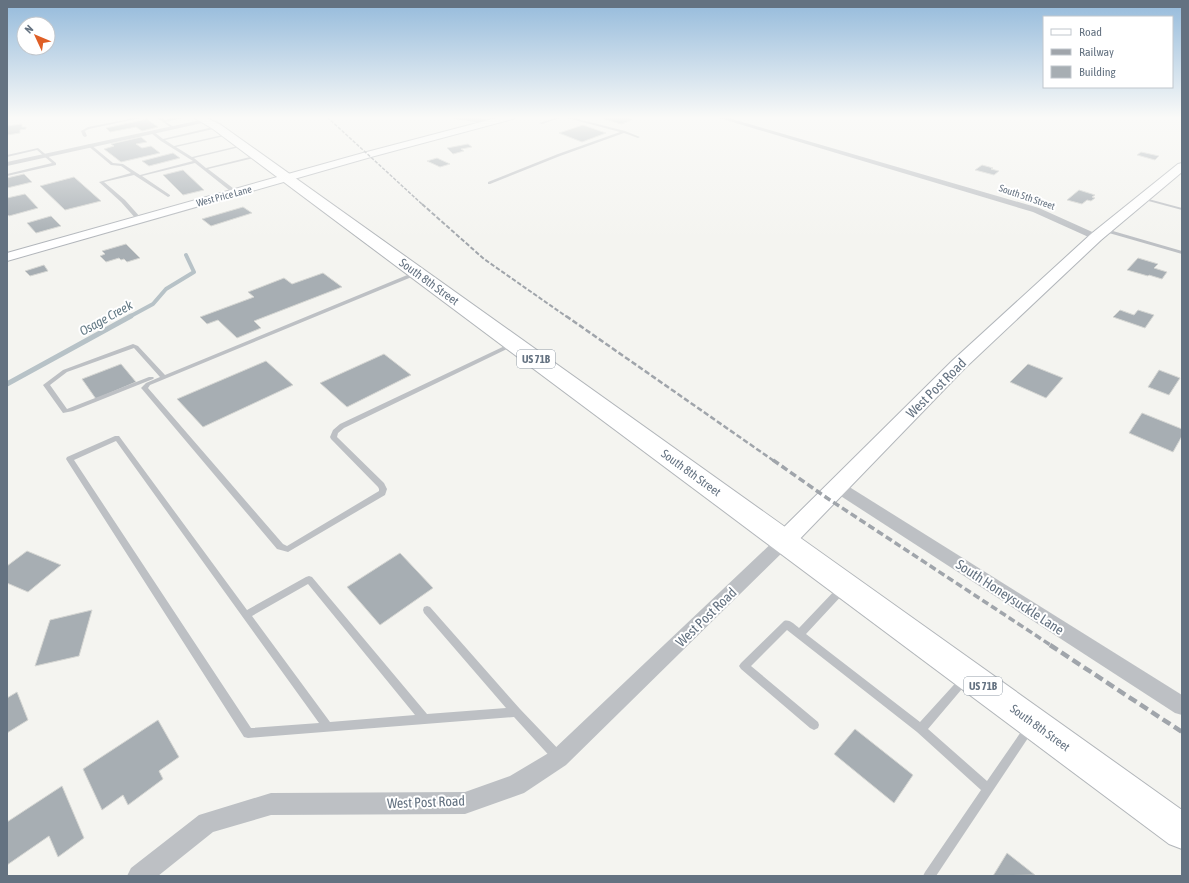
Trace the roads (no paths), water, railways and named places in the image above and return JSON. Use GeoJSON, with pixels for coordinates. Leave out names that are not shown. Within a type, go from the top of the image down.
{"type":"FeatureCollection","features":[{"type":"Feature","properties":{"kind":"main road","name":"South 8th Street"},"geometry":{"type":"LineString","coordinates":[[260,158],[1182,832]]}},
{"type":"Feature","properties":{"kind":"street"},"geometry":{"type":"LineString","coordinates":[[7,164],[31,158]]}},
{"type":"Feature","properties":{"kind":"street","name":"West Price Lane"},"geometry":{"type":"LineString","coordinates":[[7,257],[358,158]]}},
{"type":"Feature","properties":{"kind":"street","name":"South 5th Street"},"geometry":{"type":"LineString","coordinates":[[859,158],[1036,210],[1100,234]]}},
{"type":"Feature","properties":{"kind":"street","name":"West Post Road"},"geometry":{"type":"LineString","coordinates":[[139,876],[207,823],[271,804],[465,803],[516,785],[559,758],[784,541],[958,365],[1100,234],[1182,166]]}},
{"type":"Feature","properties":{"kind":"street","name":"South Honeysuckle Lane"},"geometry":{"type":"LineString","coordinates":[[838,487],[1182,706]]}},
{"type":"Feature","properties":{"kind":"lane"},"geometry":{"type":"LineString","coordinates":[[7,175],[55,164],[49,158]]}},
{"type":"Feature","properties":{"kind":"lane"},"geometry":{"type":"LineString","coordinates":[[105,158],[112,164],[122,165],[168,196]]}},
{"type":"Feature","properties":{"kind":"lane"},"geometry":{"type":"LineString","coordinates":[[191,158],[236,193]]}},
{"type":"Feature","properties":{"kind":"lane"},"geometry":{"type":"LineString","coordinates":[[205,169],[248,158]]}},
{"type":"Feature","properties":{"kind":"lane"},"geometry":{"type":"LineString","coordinates":[[488,182],[551,158]]}},
{"type":"Feature","properties":{"kind":"lane"},"geometry":{"type":"LineString","coordinates":[[139,219],[123,201],[101,182],[196,162]]}},
{"type":"Feature","properties":{"kind":"lane"},"geometry":{"type":"LineString","coordinates":[[1143,198],[1182,209]]}},
{"type":"Feature","properties":{"kind":"lane"},"geometry":{"type":"LineString","coordinates":[[1100,234],[1182,253]]}},
{"type":"Feature","properties":{"kind":"lane"},"geometry":{"type":"LineString","coordinates":[[162,376],[136,346],[130,346],[65,371],[46,385],[65,410],[71,410],[162,376],[417,273]]}},
{"type":"Feature","properties":{"kind":"lane"},"geometry":{"type":"LineString","coordinates":[[162,376],[144,388],[146,393],[280,547],[288,549],[382,493],[384,489],[333,437],[335,432],[342,426],[515,344]]}},
{"type":"Feature","properties":{"kind":"lane"},"geometry":{"type":"LineString","coordinates":[[328,727],[117,438],[70,459],[248,733],[328,727],[516,712]]}},
{"type":"Feature","properties":{"kind":"lane"},"geometry":{"type":"LineString","coordinates":[[246,615],[309,579],[425,719]]}},
{"type":"Feature","properties":{"kind":"lane"},"geometry":{"type":"LineString","coordinates":[[800,634],[845,586]]}},
{"type":"Feature","properties":{"kind":"lane"},"geometry":{"type":"LineString","coordinates":[[427,610],[516,712],[559,758]]}},
{"type":"Feature","properties":{"kind":"lane"},"geometry":{"type":"LineString","coordinates":[[814,725],[744,666],[787,624],[921,729],[988,789]]}},
{"type":"Feature","properties":{"kind":"lane"},"geometry":{"type":"LineString","coordinates":[[921,729],[968,675]]}},
{"type":"Feature","properties":{"kind":"lane"},"geometry":{"type":"LineString","coordinates":[[929,876],[1033,722]]}},
{"type":"Feature","properties":{"kind":"waterway","name":"Osage Creek"},"geometry":{"type":"LineString","coordinates":[[129,317],[153,304],[166,289],[194,272],[186,255]]}},
{"type":"Feature","properties":{"kind":"waterway","name":"Osage Creek"},"geometry":{"type":"LineString","coordinates":[[7,384],[131,316]]}},
{"type":"Feature","properties":{"kind":"railway"},"geometry":{"type":"LineString","coordinates":[[372,158],[423,205]]}},
{"type":"Feature","properties":{"kind":"railway"},"geometry":{"type":"LineString","coordinates":[[422,204],[484,259],[567,317]]}},
{"type":"Feature","properties":{"kind":"railway"},"geometry":{"type":"LineString","coordinates":[[566,316],[774,461]]}},
{"type":"Feature","properties":{"kind":"railway"},"geometry":{"type":"LineString","coordinates":[[773,460],[827,498],[1052,646]]}},
{"type":"Feature","properties":{"kind":"railway"},"geometry":{"type":"LineString","coordinates":[[1050,645],[1182,732]]}}]}
